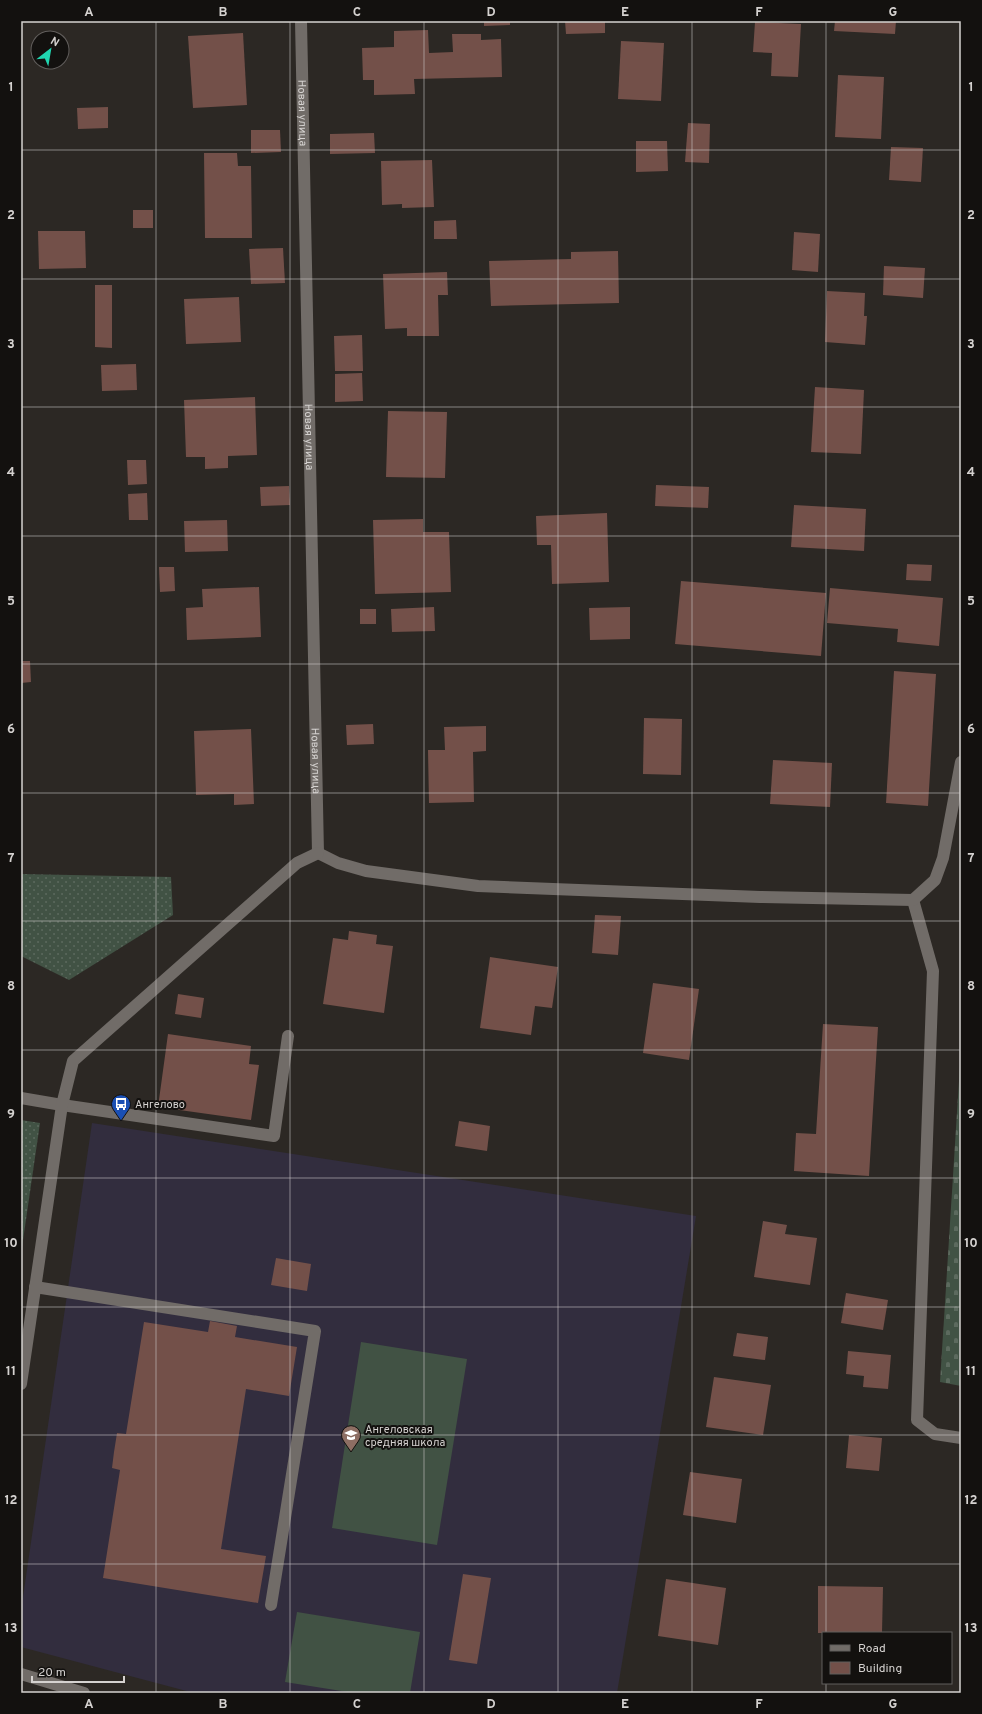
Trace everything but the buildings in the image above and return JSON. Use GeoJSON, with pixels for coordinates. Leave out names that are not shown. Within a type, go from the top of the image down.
{"type":"FeatureCollection","features":[{"type":"Feature","properties":{"kind":"street","name":"Новая улица"},"geometry":{"type":"LineString","coordinates":[[301,21],[318,853]]}},
{"type":"Feature","properties":{"kind":"street"},"geometry":{"type":"LineString","coordinates":[[21,1384],[62,1105],[73,1061],[297,863],[318,853],[338,863],[366,871],[478,886],[760,897],[913,900],[935,880],[943,858],[961,762]]}},
{"type":"Feature","properties":{"kind":"street"},"geometry":{"type":"LineString","coordinates":[[913,900],[933,971],[917,1420],[934,1434],[961,1438]]}},
{"type":"Feature","properties":{"kind":"street"},"geometry":{"type":"LineString","coordinates":[[21,1098],[274,1136],[288,1036]]}},
{"type":"Feature","properties":{"kind":"street"},"geometry":{"type":"LineString","coordinates":[[35,1287],[315,1331],[271,1605]]}},
{"type":"Feature","properties":{"kind":"street"},"geometry":{"type":"LineString","coordinates":[[21,1674],[84,1693]]}},
{"type":"Feature","properties":{"kind":"shaded area","name":"Ангеловская средняя школа"},"geometry":{"type":"Polygon","coordinates":[[[92,1123],[696,1216],[617,1693],[194,1693],[21,1647],[21,1611],[92,1123]]]}},
{"type":"Feature","properties":{"kind":"green space"},"geometry":{"type":"Polygon","coordinates":[[[21,874],[171,877],[173,915],[69,980],[21,956],[21,874]]]}},
{"type":"Feature","properties":{"kind":"green space"},"geometry":{"type":"Polygon","coordinates":[[[961,1049],[961,1386],[940,1382],[961,1049]]]}},
{"type":"Feature","properties":{"kind":"green space"},"geometry":{"type":"Polygon","coordinates":[[[21,1120],[40,1123],[21,1254],[21,1120]]]}},
{"type":"Feature","properties":{"kind":"green space"},"geometry":{"type":"Polygon","coordinates":[[[361,1342],[467,1359],[437,1545],[332,1528],[361,1342]]]}},
{"type":"Feature","properties":{"kind":"green space"},"geometry":{"type":"Polygon","coordinates":[[[297,1612],[420,1632],[410,1693],[354,1693],[285,1682],[297,1612]]]}},
{"type":"Feature","properties":{"kind":"place","name":"Ангелово"},"geometry":{"type":"Point","coordinates":[121,1121]}},
{"type":"Feature","properties":{"kind":"place","name":"Ангеловская средняя школа"},"geometry":{"type":"Point","coordinates":[351,1452]}}]}
